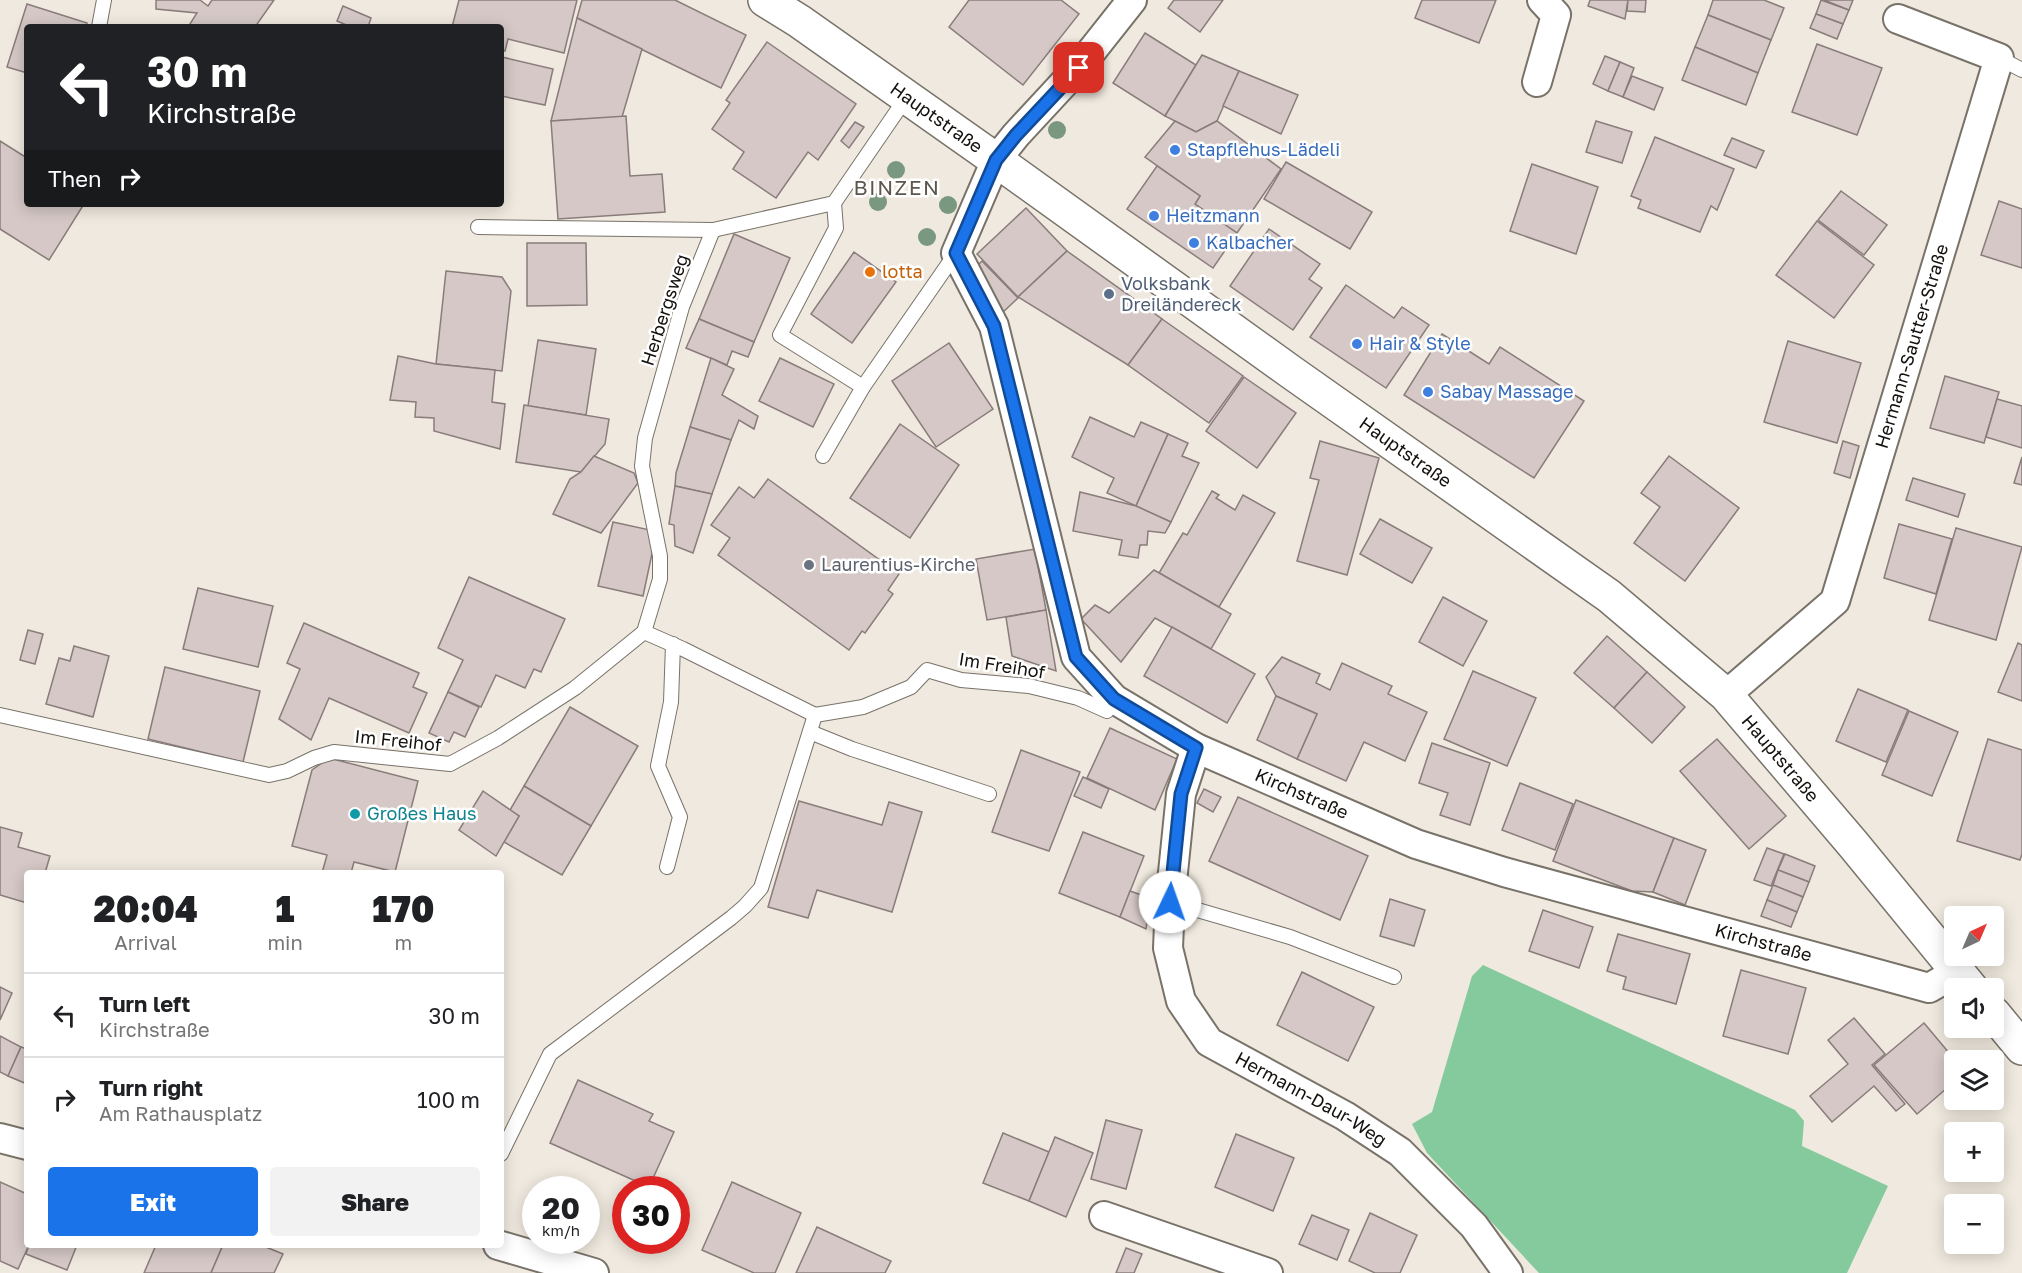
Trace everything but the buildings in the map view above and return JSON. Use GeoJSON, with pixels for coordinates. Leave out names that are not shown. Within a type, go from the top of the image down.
{"type":"FeatureCollection","features":[{"type":"Feature","properties":{"kind":"main road","name":"Hauptstraße"},"geometry":{"type":"LineString","coordinates":[[778,3],[906,98],[1609,596],[1726,695],[1853,844],[1962,978]]}},
{"type":"Feature","properties":{"kind":"street"},"geometry":{"type":"LineString","coordinates":[[956,253],[996,160],[1016,135],[1079,68],[1132,0]]}},
{"type":"Feature","properties":{"kind":"street"},"geometry":{"type":"LineString","coordinates":[[1537,82],[1556,15],[1542,0]]}},
{"type":"Feature","properties":{"kind":"street","name":"Hermann-Sautter-Straße"},"geometry":{"type":"LineString","coordinates":[[1726,695],[1835,601],[2011,64],[1898,19]]}},
{"type":"Feature","properties":{"kind":"street","name":"Kirchstraße"},"geometry":{"type":"LineString","coordinates":[[956,253],[994,326],[1076,657],[1114,699],[1196,748],[1416,844],[1504,872],[1929,988],[1944,985]]}},
{"type":"Feature","properties":{"kind":"street","name":"Hermann-Daur-Weg"},"geometry":{"type":"LineString","coordinates":[[1196,748],[1181,794],[1170,902],[1168,948],[1181,1001],[1209,1042],[1345,1116],[1400,1152],[1474,1226],[1508,1273]]}},
{"type":"Feature","properties":{"kind":"street"},"geometry":{"type":"LineString","coordinates":[[0,1138],[24,1144]]}},
{"type":"Feature","properties":{"kind":"street"},"geometry":{"type":"LineString","coordinates":[[1104,1216],[1268,1273]]}},
{"type":"Feature","properties":{"kind":"street"},"geometry":{"type":"LineString","coordinates":[[504,1247],[594,1273]]}},
{"type":"Feature","properties":{"kind":"lane"},"geometry":{"type":"LineString","coordinates":[[100,24],[104,0]]}},
{"type":"Feature","properties":{"kind":"lane"},"geometry":{"type":"LineString","coordinates":[[862,387],[780,335],[836,228],[834,203],[906,98]]}},
{"type":"Feature","properties":{"kind":"lane"},"geometry":{"type":"LineString","coordinates":[[713,230],[834,203]]}},
{"type":"Feature","properties":{"kind":"lane","name":"Herbergsweg"},"geometry":{"type":"LineString","coordinates":[[478,227],[713,230],[682,307],[645,438],[642,466],[660,556],[660,579],[644,632]]}},
{"type":"Feature","properties":{"kind":"lane"},"geometry":{"type":"LineString","coordinates":[[823,456],[862,387],[956,253]]}},
{"type":"Feature","properties":{"kind":"lane"},"geometry":{"type":"LineString","coordinates":[[504,1148],[550,1054],[738,912],[761,888],[815,715],[673,644],[644,632]]}},
{"type":"Feature","properties":{"kind":"lane","name":"Im Freihof"},"geometry":{"type":"LineString","coordinates":[[0,714],[269,776],[334,752],[450,764],[498,738],[575,688],[644,632]]}},
{"type":"Feature","properties":{"kind":"lane"},"geometry":{"type":"LineString","coordinates":[[667,867],[680,817],[658,766],[671,702],[673,644]]}},
{"type":"Feature","properties":{"kind":"lane","name":"Im Freihof"},"geometry":{"type":"LineString","coordinates":[[815,715],[863,707],[911,687],[927,669],[961,680],[1029,686],[1078,698],[1107,711],[1114,699]]}},
{"type":"Feature","properties":{"kind":"lane"},"geometry":{"type":"LineString","coordinates":[[810,732],[852,749],[988,794]]}},
{"type":"Feature","properties":{"kind":"lane"},"geometry":{"type":"LineString","coordinates":[[1170,902],[1290,937],[1394,977]]}},
{"type":"Feature","properties":{"kind":"green space"},"geometry":{"type":"Polygon","coordinates":[[[1483,965],[1795,1110],[1804,1121],[1802,1146],[1888,1186],[1847,1273],[1539,1273],[1427,1153],[1412,1124],[1432,1112],[1472,976],[1483,965]]]}},
{"type":"Feature","properties":{"kind":"place","name":"Stapflehus-Lädeli"},"geometry":{"type":"Point","coordinates":[1175,150]}},
{"type":"Feature","properties":{"kind":"place","name":"Heitzmann"},"geometry":{"type":"Point","coordinates":[1154,216]}},
{"type":"Feature","properties":{"kind":"place","name":"Kalbacher"},"geometry":{"type":"Point","coordinates":[1194,243]}},
{"type":"Feature","properties":{"kind":"place","name":"lotta"},"geometry":{"type":"Point","coordinates":[870,272]}},
{"type":"Feature","properties":{"kind":"place","name":"Volksbank Dreiländereck"},"geometry":{"type":"Point","coordinates":[1109,294]}},
{"type":"Feature","properties":{"kind":"place","name":"Hair & Style"},"geometry":{"type":"Point","coordinates":[1357,344]}},
{"type":"Feature","properties":{"kind":"place","name":"Sabay Massage"},"geometry":{"type":"Point","coordinates":[1428,392]}},
{"type":"Feature","properties":{"kind":"place","name":"Laurentius-Kirche"},"geometry":{"type":"Point","coordinates":[809,565]}},
{"type":"Feature","properties":{"kind":"place","name":"Großes Haus"},"geometry":{"type":"Point","coordinates":[355,814]}},
{"type":"Feature","properties":{"kind":"district","name":"BINZEN"},"geometry":{"type":"Point","coordinates":[897,188]}},
{"type":"Feature","properties":{"kind":"route"},"geometry":{"type":"LineString","coordinates":[[1079,68],[1016,135],[996,160],[956,253],[994,326],[1076,657],[1114,699],[1196,748],[1181,794],[1170,902]]}}]}
